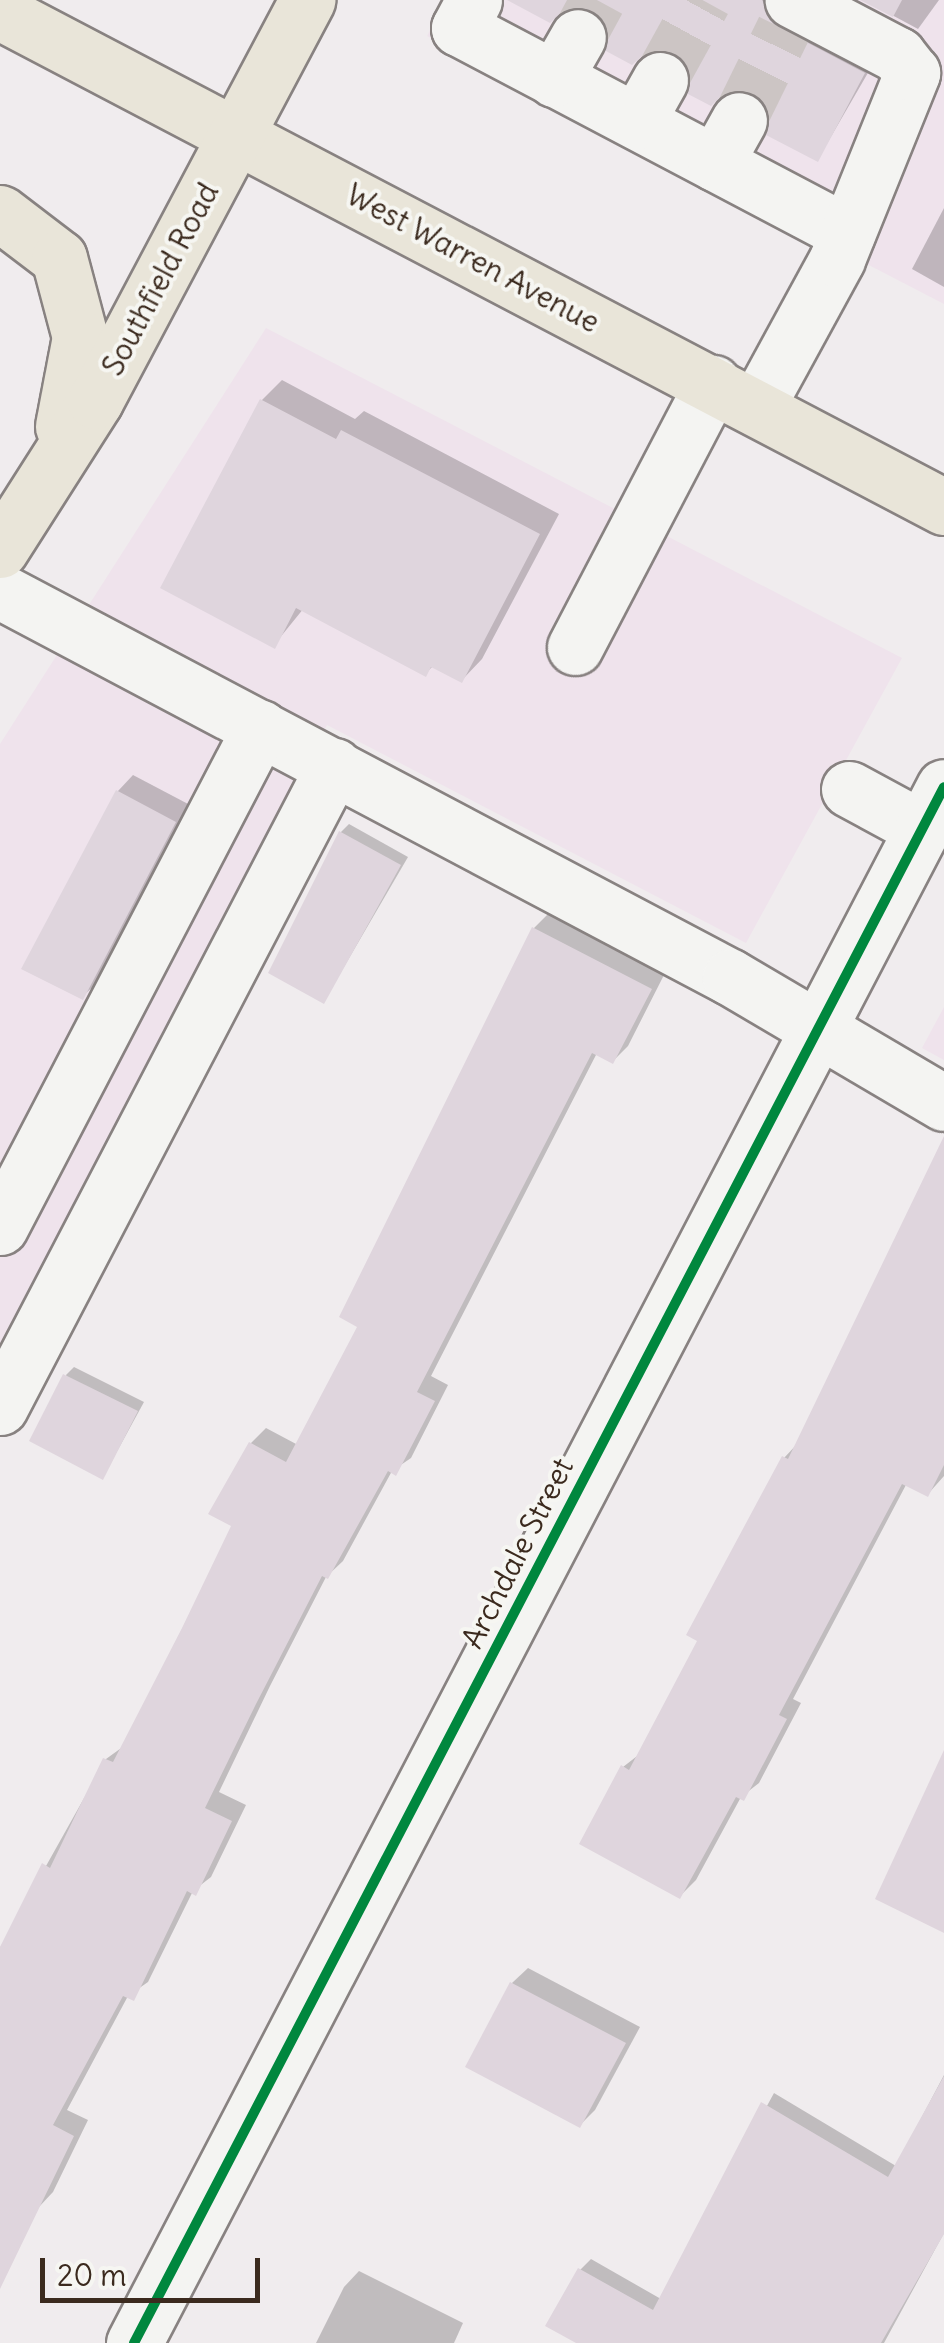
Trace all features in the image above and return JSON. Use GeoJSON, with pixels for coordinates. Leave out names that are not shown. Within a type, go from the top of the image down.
{"type":"FeatureCollection","features":[{"type":"Feature","properties":{"kind":"main road","name":"Southfield Road"},"geometry":{"type":"LineString","coordinates":[[0,550],[57,460],[307,0]]}},
{"type":"Feature","properties":{"kind":"main road","name":"West Warren Avenue"},"geometry":{"type":"LineString","coordinates":[[0,12],[735,394],[944,507]]}},
{"type":"Feature","properties":{"kind":"main road"},"geometry":{"type":"LineString","coordinates":[[1,213],[59,258],[80,336],[57,460]]}},
{"type":"Feature","properties":{"kind":"street"},"geometry":{"type":"LineString","coordinates":[[474,0],[459,28],[566,58],[648,100],[727,142],[848,232]]}},
{"type":"Feature","properties":{"kind":"street"},"geometry":{"type":"LineString","coordinates":[[575,647],[735,394],[848,232],[912,73],[898,55],[791,10]]}},
{"type":"Feature","properties":{"kind":"street"},"geometry":{"type":"LineString","coordinates":[[0,591],[746,985],[816,1031],[944,1103]]}},
{"type":"Feature","properties":{"kind":"street"},"geometry":{"type":"LineString","coordinates":[[0,1227],[260,728]]}},
{"type":"Feature","properties":{"kind":"street"},"geometry":{"type":"LineString","coordinates":[[0,1407],[334,766]]}},
{"type":"Feature","properties":{"kind":"street"},"geometry":{"type":"LineString","coordinates":[[849,789],[934,808]]}},
{"type":"Feature","properties":{"kind":"street","name":"Archdale Street"},"geometry":{"type":"LineString","coordinates":[[134,2343],[934,808]]}},
{"type":"Feature","properties":{"kind":"shaded area"},"geometry":{"type":"Polygon","coordinates":[[[445,0],[944,0],[944,304],[427,36],[445,0]]]}},
{"type":"Feature","properties":{"kind":"shaded area"},"geometry":{"type":"Polygon","coordinates":[[[266,328],[902,658],[746,943],[327,725],[0,1347],[0,744],[266,328]]]}},
{"type":"Feature","properties":{"kind":"shaded area"},"geometry":{"type":"Polygon","coordinates":[[[944,1007],[944,1060],[922,1048],[944,1007]]]}},
{"type":"Feature","properties":{"kind":"building"},"geometry":{"type":"Polygon","coordinates":[[[507,0],[762,0],[778,27],[865,73],[818,162],[766,135],[766,105],[753,92],[724,93],[711,106],[688,94],[687,65],[674,52],[645,53],[632,65],[606,51],[605,22],[593,10],[563,10],[550,23],[507,0]]]}},
{"type":"Feature","properties":{"kind":"building"},"geometry":{"type":"Polygon","coordinates":[[[860,0],[902,0],[893,17],[860,0]]]}},
{"type":"Feature","properties":{"kind":"building"},"geometry":{"type":"Polygon","coordinates":[[[260,399],[336,439],[341,430],[540,534],[462,683],[431,667],[426,677],[296,608],[275,649],[160,588],[260,399]]]}},
{"type":"Feature","properties":{"kind":"building"},"geometry":{"type":"Polygon","coordinates":[[[116,790],[176,822],[83,1000],[21,969],[116,790]]]}},
{"type":"Feature","properties":{"kind":"building"},"geometry":{"type":"Polygon","coordinates":[[[339,831],[401,865],[324,1004],[268,973],[339,831]]]}},
{"type":"Feature","properties":{"kind":"building"},"geometry":{"type":"Polygon","coordinates":[[[532,927],[652,989],[613,1064],[592,1053],[417,1392],[435,1401],[396,1476],[388,1471],[328,1579],[322,1576],[256,1704],[205,1808],[232,1821],[196,1896],[187,1891],[134,2001],[123,1996],[53,2125],[74,2136],[0,2289],[0,1947],[42,1863],[50,1868],[103,1758],[113,1762],[182,1628],[231,1526],[208,1514],[249,1442],[286,1462],[357,1327],[339,1317],[532,927]]]}},
{"type":"Feature","properties":{"kind":"building"},"geometry":{"type":"Polygon","coordinates":[[[944,1136],[944,1465],[928,1497],[902,1484],[779,1715],[787,1719],[744,1801],[736,1797],[680,1899],[579,1844],[621,1765],[629,1770],[697,1641],[686,1635],[782,1456],[788,1459],[944,1136]]]}},
{"type":"Feature","properties":{"kind":"building"},"geometry":{"type":"Polygon","coordinates":[[[63,1374],[138,1411],[103,1480],[29,1441],[63,1374]]]}},
{"type":"Feature","properties":{"kind":"building"},"geometry":{"type":"Polygon","coordinates":[[[944,1750],[944,1933],[875,1899],[944,1750]]]}},
{"type":"Feature","properties":{"kind":"building"},"geometry":{"type":"Polygon","coordinates":[[[510,1982],[626,2043],[580,2128],[465,2067],[510,1982]]]}},
{"type":"Feature","properties":{"kind":"building"},"geometry":{"type":"Polygon","coordinates":[[[944,2076],[944,2234],[881,2343],[576,2343],[545,2326],[578,2268],[653,2310],[761,2102],[888,2177],[944,2076]]]}},
{"type":"Feature","properties":{"kind":"tunnel"},"geometry":{"type":"LineString","coordinates":[[578,37],[598,0]]}},
{"type":"Feature","properties":{"kind":"tunnel"},"geometry":{"type":"LineString","coordinates":[[660,80],[704,0]]}},
{"type":"Feature","properties":{"kind":"tunnel"},"geometry":{"type":"LineString","coordinates":[[739,120],[784,28]]}},
{"type":"Feature","properties":{"kind":"cycle path"},"geometry":{"type":"LineString","coordinates":[[134,2343],[944,787]]}}]}
